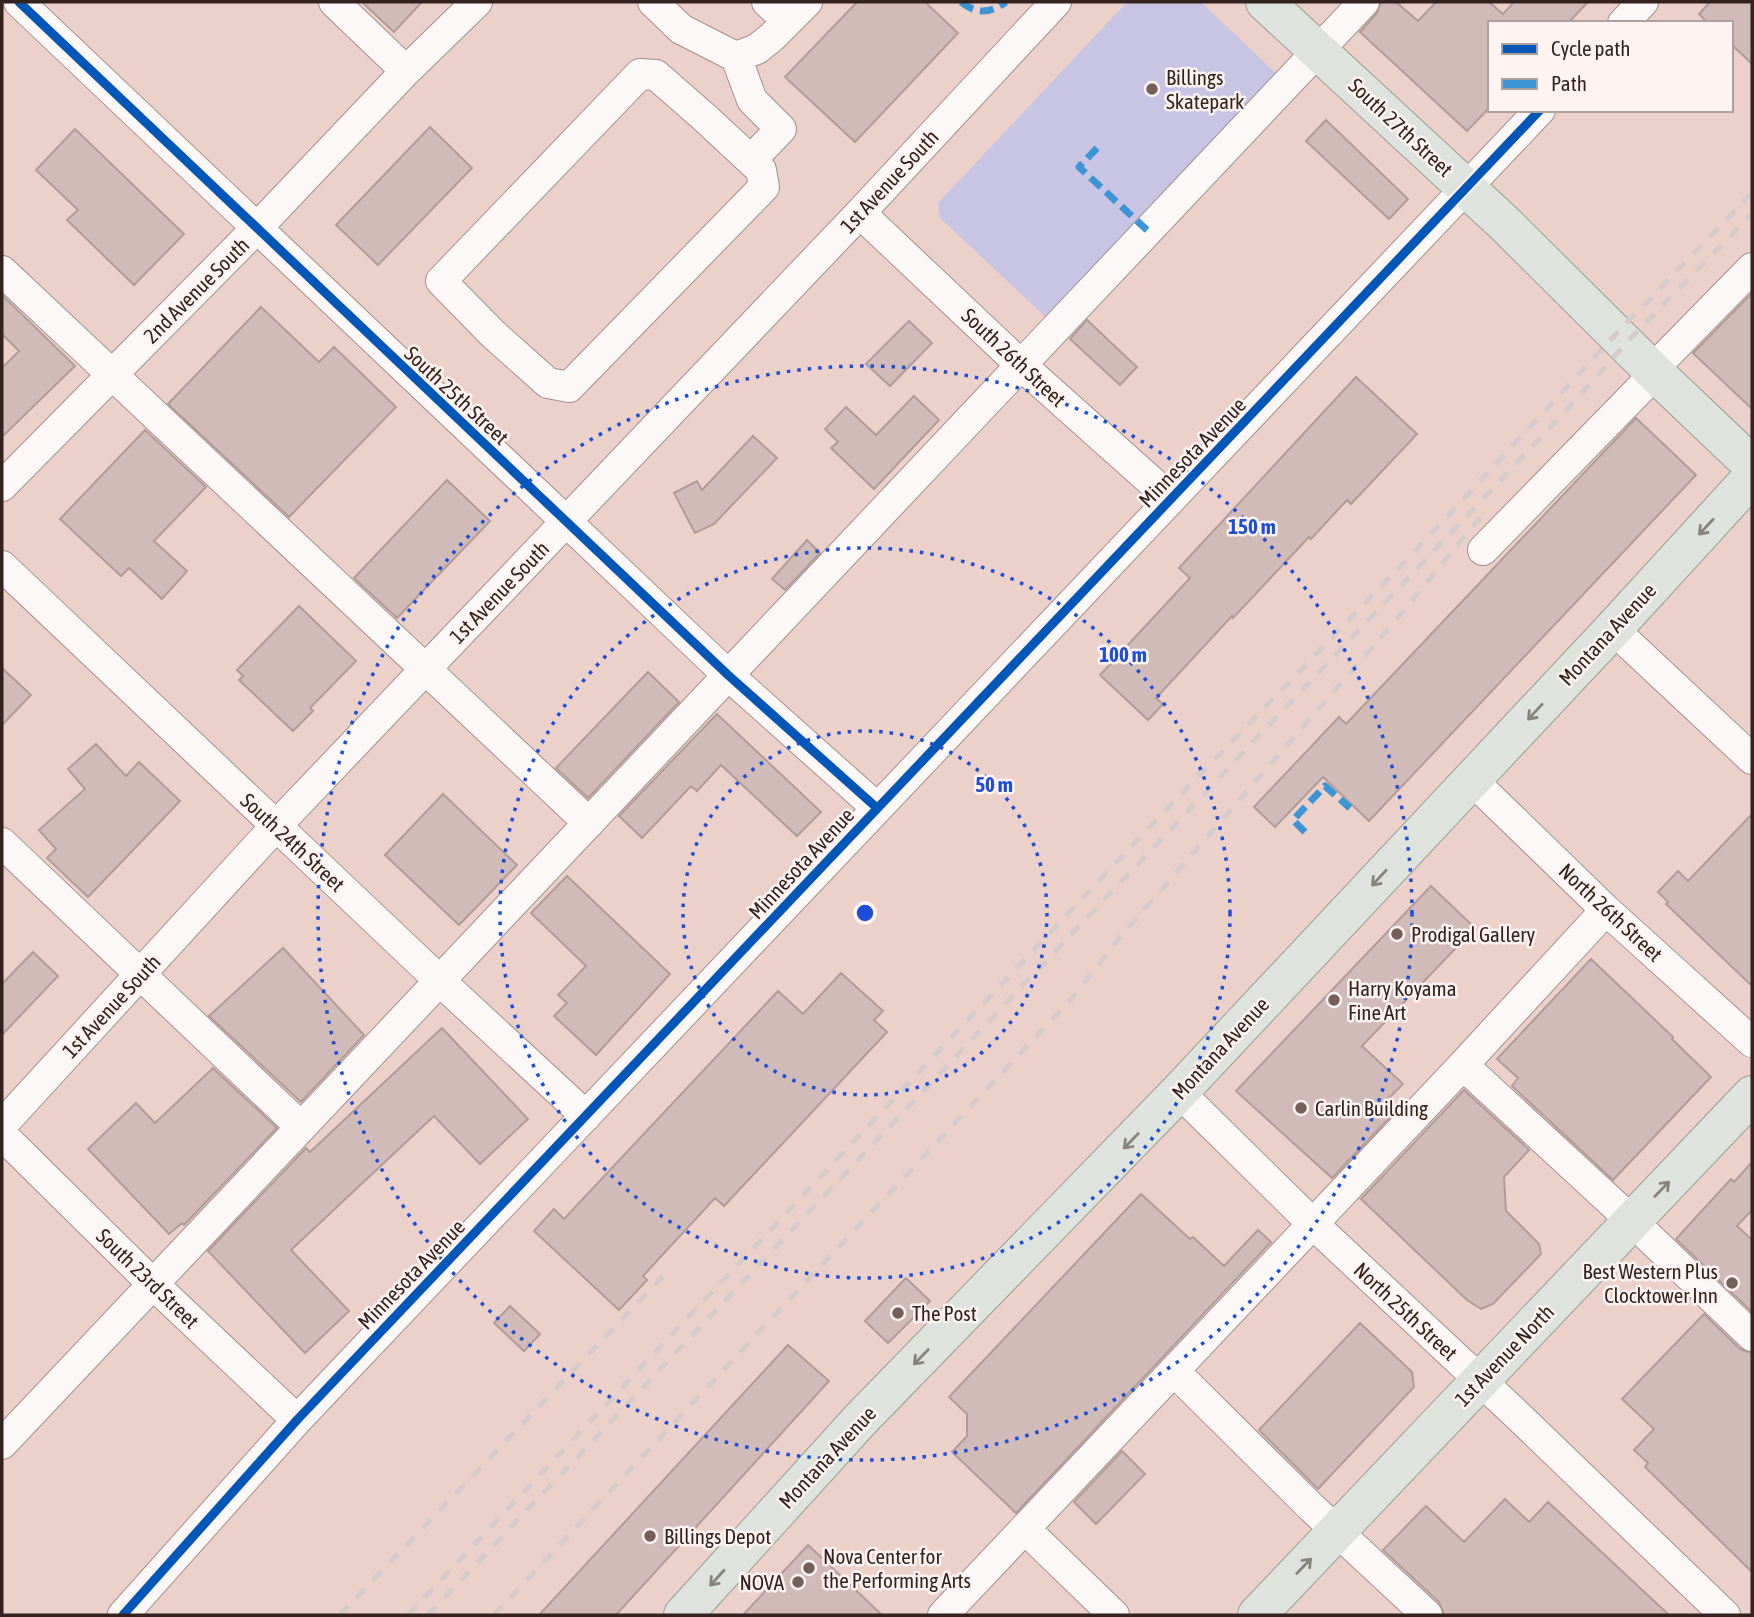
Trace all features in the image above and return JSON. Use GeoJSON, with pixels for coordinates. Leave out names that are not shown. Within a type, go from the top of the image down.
{"type":"FeatureCollection","features":[{"type":"Feature","properties":{"kind":"main road","name":"South 27th Street"},"geometry":{"type":"LineString","coordinates":[[1265,2],[1466,187],[1752,465]]}},
{"type":"Feature","properties":{"kind":"main road","name":"Montana Avenue"},"geometry":{"type":"LineString","coordinates":[[683,1615],[866,1413],[1179,1092],[1752,477]]}},
{"type":"Feature","properties":{"kind":"main road","name":"1st Avenue North"},"geometry":{"type":"LineString","coordinates":[[1256,1615],[1752,1095]]}},
{"type":"Feature","properties":{"kind":"street","name":"South 25th Street"},"geometry":{"type":"LineString","coordinates":[[19,2],[728,676],[877,808]]}},
{"type":"Feature","properties":{"kind":"street"},"geometry":{"type":"LineString","coordinates":[[334,2],[406,71]]}},
{"type":"Feature","properties":{"kind":"street","name":"2nd Avenue South"},"geometry":{"type":"LineString","coordinates":[[2,486],[256,229],[406,71],[477,2]]}},
{"type":"Feature","properties":{"kind":"street"},"geometry":{"type":"LineString","coordinates":[[653,2],[681,29],[736,57],[752,100],[781,129],[751,160]]}},
{"type":"Feature","properties":{"kind":"street","name":"1st Avenue South"},"geometry":{"type":"LineString","coordinates":[[2,1125],[276,826],[860,213],[1056,2]]}},
{"type":"Feature","properties":{"kind":"street"},"geometry":{"type":"LineString","coordinates":[[2,1444],[1364,2]]}},
{"type":"Feature","properties":{"kind":"street"},"geometry":{"type":"LineString","coordinates":[[1625,21],[1643,2]]}},
{"type":"Feature","properties":{"kind":"street"},"geometry":{"type":"LineString","coordinates":[[736,57],[757,49],[772,37],[787,8]]}},
{"type":"Feature","properties":{"kind":"street"},"geometry":{"type":"LineString","coordinates":[[639,74],[656,75],[751,160],[761,170],[764,187],[569,387],[548,383],[493,334],[441,281],[639,74]]}},
{"type":"Feature","properties":{"kind":"street","name":"Minnesota Avenue"},"geometry":{"type":"LineString","coordinates":[[123,1615],[297,1420],[1538,112]]}},
{"type":"Feature","properties":{"kind":"street","name":"South 26th Street"},"geometry":{"type":"LineString","coordinates":[[860,213],[1021,365],[1171,499]]}},
{"type":"Feature","properties":{"kind":"street"},"geometry":{"type":"LineString","coordinates":[[1483,550],[1636,393],[1752,268]]}},
{"type":"Feature","properties":{"kind":"street"},"geometry":{"type":"LineString","coordinates":[[2,271],[589,823]]}},
{"type":"Feature","properties":{"kind":"street","name":"South 24th Street"},"geometry":{"type":"LineString","coordinates":[[2,566],[439,981],[586,1116]]}},
{"type":"Feature","properties":{"kind":"street"},"geometry":{"type":"LineString","coordinates":[[1613,629],[1752,759]]}},
{"type":"Feature","properties":{"kind":"street","name":"North 26th Street"},"geometry":{"type":"LineString","coordinates":[[1472,780],[1606,909],[1752,1042]]}},
{"type":"Feature","properties":{"kind":"street"},"geometry":{"type":"LineString","coordinates":[[2,843],[302,1127]]}},
{"type":"Feature","properties":{"kind":"street"},"geometry":{"type":"LineString","coordinates":[[943,1615],[1463,1065],[1606,909]]}},
{"type":"Feature","properties":{"kind":"street"},"geometry":{"type":"LineString","coordinates":[[1463,1065],[1752,1336]]}},
{"type":"Feature","properties":{"kind":"street","name":"North 25th Street"},"geometry":{"type":"LineString","coordinates":[[1179,1092],[1717,1613]]}},
{"type":"Feature","properties":{"kind":"street","name":"South 23rd Street"},"geometry":{"type":"LineString","coordinates":[[2,1135],[153,1284],[297,1420]]}},
{"type":"Feature","properties":{"kind":"street"},"geometry":{"type":"LineString","coordinates":[[1174,1370],[1337,1532],[1427,1615]]}},
{"type":"Feature","properties":{"kind":"street"},"geometry":{"type":"LineString","coordinates":[[1025,1529],[1114,1615]]}},
{"type":"Feature","properties":{"kind":"shaded area"},"geometry":{"type":"Polygon","coordinates":[[[1127,2],[1201,2],[1283,80],[1053,324],[940,218],[938,203],[1127,2]]]}},
{"type":"Feature","properties":{"kind":"building"},"geometry":{"type":"Polygon","coordinates":[[[362,2],[422,2],[394,32],[362,2]]]}},
{"type":"Feature","properties":{"kind":"building"},"geometry":{"type":"Polygon","coordinates":[[[857,2],[925,2],[958,33],[855,142],[785,77],[857,2]]]}},
{"type":"Feature","properties":{"kind":"building"},"geometry":{"type":"Polygon","coordinates":[[[1381,2],[1396,2],[1418,21],[1436,2],[1489,2],[1503,14],[1514,2],[1588,2],[1570,21],[1488,21],[1488,109],[1467,131],[1360,32],[1377,13],[1381,2]]]}},
{"type":"Feature","properties":{"kind":"building"},"geometry":{"type":"Polygon","coordinates":[[[1710,2],[1752,2],[1752,64],[1733,46],[1733,21],[1706,21],[1699,14],[1710,2]]]}},
{"type":"Feature","properties":{"kind":"building"},"geometry":{"type":"Polygon","coordinates":[[[1326,120],[1408,199],[1389,219],[1306,141],[1326,120]]]}},
{"type":"Feature","properties":{"kind":"building"},"geometry":{"type":"Polygon","coordinates":[[[430,127],[472,168],[378,265],[336,225],[430,127]]]}},
{"type":"Feature","properties":{"kind":"building"},"geometry":{"type":"Polygon","coordinates":[[[75,129],[184,234],[134,285],[67,220],[78,210],[36,170],[75,129]]]}},
{"type":"Feature","properties":{"kind":"building"},"geometry":{"type":"Polygon","coordinates":[[[1752,293],[1752,409],[1693,353],[1752,293]]]}},
{"type":"Feature","properties":{"kind":"building"},"geometry":{"type":"Polygon","coordinates":[[[2,295],[75,366],[2,437],[2,368],[19,351],[2,334],[2,295]]]}},
{"type":"Feature","properties":{"kind":"building"},"geometry":{"type":"Polygon","coordinates":[[[261,307],[319,362],[334,347],[396,407],[289,517],[168,404],[261,307]]]}},
{"type":"Feature","properties":{"kind":"building"},"geometry":{"type":"Polygon","coordinates":[[[1087,320],[1137,367],[1120,385],[1070,339],[1087,320]]]}},
{"type":"Feature","properties":{"kind":"building"},"geometry":{"type":"Polygon","coordinates":[[[909,321],[932,343],[890,386],[866,364],[909,321]]]}},
{"type":"Feature","properties":{"kind":"building"},"geometry":{"type":"Polygon","coordinates":[[[1356,377],[1417,434],[1351,504],[1347,500],[1233,618],[1232,616],[1156,698],[1163,704],[1148,720],[1100,675],[1190,578],[1179,568],[1356,377]]]}},
{"type":"Feature","properties":{"kind":"building"},"geometry":{"type":"Polygon","coordinates":[[[914,396],[939,420],[874,489],[831,448],[838,442],[825,429],[846,407],[876,435],[914,396]]]}},
{"type":"Feature","properties":{"kind":"building"},"geometry":{"type":"Polygon","coordinates":[[[1636,418],[1696,475],[1369,821],[1323,777],[1275,827],[1254,807],[1339,717],[1346,724],[1636,418]]]}},
{"type":"Feature","properties":{"kind":"building"},"geometry":{"type":"Polygon","coordinates":[[[145,430],[206,487],[154,541],[187,571],[162,599],[129,568],[121,576],[60,519],[145,430]]]}},
{"type":"Feature","properties":{"kind":"building"},"geometry":{"type":"Polygon","coordinates":[[[753,436],[777,458],[714,524],[695,533],[674,493],[697,481],[702,490],[753,436]]]}},
{"type":"Feature","properties":{"kind":"building"},"geometry":{"type":"Polygon","coordinates":[[[447,480],[490,521],[397,618],[354,578],[447,480]]]}},
{"type":"Feature","properties":{"kind":"building"},"geometry":{"type":"Polygon","coordinates":[[[807,540],[820,553],[785,590],[772,579],[807,540]]]}},
{"type":"Feature","properties":{"kind":"building"},"geometry":{"type":"Polygon","coordinates":[[[299,606],[356,661],[310,708],[313,711],[293,731],[239,680],[243,676],[237,670],[299,606]]]}},
{"type":"Feature","properties":{"kind":"building"},"geometry":{"type":"Polygon","coordinates":[[[2,668],[31,695],[2,725],[2,668]]]}},
{"type":"Feature","properties":{"kind":"building"},"geometry":{"type":"Polygon","coordinates":[[[648,672],[679,702],[588,798],[556,768],[648,672]]]}},
{"type":"Feature","properties":{"kind":"building"},"geometry":{"type":"Polygon","coordinates":[[[717,714],[821,812],[797,836],[721,765],[697,791],[691,786],[642,838],[619,816],[717,714]]]}},
{"type":"Feature","properties":{"kind":"building"},"geometry":{"type":"Polygon","coordinates":[[[96,744],[126,776],[139,762],[180,801],[88,897],[47,858],[56,849],[39,830],[85,789],[68,769],[96,744]]]}},
{"type":"Feature","properties":{"kind":"building"},"geometry":{"type":"Polygon","coordinates":[[[443,794],[517,865],[459,925],[385,855],[443,794]]]}},
{"type":"Feature","properties":{"kind":"building"},"geometry":{"type":"Polygon","coordinates":[[[1752,814],[1752,986],[1666,904],[1668,902],[1658,892],[1678,871],[1688,881],[1752,814]]]}},
{"type":"Feature","properties":{"kind":"building"},"geometry":{"type":"Polygon","coordinates":[[[567,876],[670,974],[596,1055],[554,1016],[567,1003],[558,995],[586,966],[531,913],[567,876]]]}},
{"type":"Feature","properties":{"kind":"building"},"geometry":{"type":"Polygon","coordinates":[[[1431,886],[1475,928],[1362,1046],[1403,1084],[1384,1103],[1394,1113],[1332,1178],[1236,1091],[1431,886]]]}},
{"type":"Feature","properties":{"kind":"building"},"geometry":{"type":"Polygon","coordinates":[[[283,948],[364,1035],[301,1102],[209,1016],[283,948]]]}},
{"type":"Feature","properties":{"kind":"building"},"geometry":{"type":"Polygon","coordinates":[[[33,952],[58,976],[2,1035],[2,984],[33,952]]]}},
{"type":"Feature","properties":{"kind":"building"},"geometry":{"type":"Polygon","coordinates":[[[1591,959],[1711,1077],[1613,1180],[1512,1086],[1518,1078],[1497,1059],[1591,959]]]}},
{"type":"Feature","properties":{"kind":"building"},"geometry":{"type":"Polygon","coordinates":[[[841,973],[883,1011],[874,1020],[887,1032],[724,1206],[715,1198],[643,1276],[647,1280],[619,1310],[534,1231],[554,1209],[564,1219],[778,991],[803,1014],[841,973]]]}},
{"type":"Feature","properties":{"kind":"building"},"geometry":{"type":"Polygon","coordinates":[[[442,1028],[528,1119],[480,1164],[434,1116],[291,1250],[349,1311],[305,1353],[208,1251],[306,1148],[310,1152],[442,1028]]]}},
{"type":"Feature","properties":{"kind":"building"},"geometry":{"type":"Polygon","coordinates":[[[213,1068],[277,1128],[184,1225],[182,1223],[169,1234],[88,1149],[136,1103],[155,1123],[213,1068]]]}},
{"type":"Feature","properties":{"kind":"building"},"geometry":{"type":"Polygon","coordinates":[[[1464,1090],[1529,1150],[1504,1177],[1506,1211],[1539,1244],[1541,1254],[1493,1304],[1481,1309],[1467,1300],[1361,1199],[1464,1090]]]}},
{"type":"Feature","properties":{"kind":"building","name":"Best Western Plus Clocktower Inn"},"geometry":{"type":"Polygon","coordinates":[[[1752,1162],[1752,1210],[1737,1226],[1752,1240],[1752,1312],[1676,1239],[1731,1179],[1734,1182],[1752,1162]]]}},
{"type":"Feature","properties":{"kind":"building"},"geometry":{"type":"Polygon","coordinates":[[[1141,1194],[1224,1266],[1258,1230],[1271,1242],[1016,1513],[952,1452],[967,1436],[967,1414],[949,1397],[1141,1194]]]}},
{"type":"Feature","properties":{"kind":"building"},"geometry":{"type":"Polygon","coordinates":[[[906,1278],[930,1301],[888,1343],[865,1321],[906,1278]]]}},
{"type":"Feature","properties":{"kind":"building"},"geometry":{"type":"Polygon","coordinates":[[[510,1306],[540,1334],[524,1351],[494,1323],[510,1306]]]}},
{"type":"Feature","properties":{"kind":"building"},"geometry":{"type":"Polygon","coordinates":[[[1704,1314],[1740,1349],[1752,1353],[1752,1572],[1645,1467],[1648,1463],[1634,1450],[1654,1429],[1622,1399],[1704,1314]]]}},
{"type":"Feature","properties":{"kind":"building"},"geometry":{"type":"Polygon","coordinates":[[[1360,1323],[1412,1372],[1414,1387],[1318,1489],[1259,1430],[1360,1323]]]}},
{"type":"Feature","properties":{"kind":"building","name":"Billings Depot"},"geometry":{"type":"Polygon","coordinates":[[[788,1345],[829,1381],[616,1615],[539,1615],[788,1345]]]}},
{"type":"Feature","properties":{"kind":"building"},"geometry":{"type":"Polygon","coordinates":[[[1122,1451],[1145,1474],[1096,1524],[1074,1502],[1122,1451]]]}},
{"type":"Feature","properties":{"kind":"building"},"geometry":{"type":"Polygon","coordinates":[[[1505,1499],[1529,1522],[1548,1502],[1669,1615],[1444,1615],[1439,1602],[1383,1550],[1426,1506],[1464,1542],[1505,1499]]]}},
{"type":"Feature","properties":{"kind":"building","name":"Nova Center for the Performing Arts"},"geometry":{"type":"Polygon","coordinates":[[[808,1545],[882,1615],[743,1615],[808,1545]]]}},
{"type":"Feature","properties":{"kind":"railway"},"geometry":{"type":"LineString","coordinates":[[408,1615],[1141,836],[1419,547],[1617,333],[1752,193]]}},
{"type":"Feature","properties":{"kind":"railway"},"geometry":{"type":"LineString","coordinates":[[428,1615],[1565,412],[1626,343],[1752,214]]}},
{"type":"Feature","properties":{"kind":"railway"},"geometry":{"type":"LineString","coordinates":[[494,1615],[1073,997],[1115,943],[1396,620],[1487,509]]}},
{"type":"Feature","properties":{"kind":"railway"},"geometry":{"type":"LineString","coordinates":[[340,1615],[668,1271]]}},
{"type":"Feature","properties":{"kind":"marked path"},"geometry":{"type":"LineString","coordinates":[[961,2],[972,9],[983,11],[994,9],[1006,2]]}},
{"type":"Feature","properties":{"kind":"marked path"},"geometry":{"type":"LineString","coordinates":[[1097,148],[1079,167],[1148,231]]}},
{"type":"Feature","properties":{"kind":"marked path"},"geometry":{"type":"LineString","coordinates":[[1305,832],[1293,820],[1325,786],[1350,808]]}},
{"type":"Feature","properties":{"kind":"cycle path"},"geometry":{"type":"LineString","coordinates":[[19,2],[728,675],[877,808]]}},
{"type":"Feature","properties":{"kind":"cycle path"},"geometry":{"type":"LineString","coordinates":[[123,1615],[297,1420],[1538,112]]}},
{"type":"Feature","properties":{"kind":"place","name":"Billings Skatepark"},"geometry":{"type":"Point","coordinates":[1152,89]}},
{"type":"Feature","properties":{"kind":"place","name":"Prodigal Gallery"},"geometry":{"type":"Point","coordinates":[1397,934]}},
{"type":"Feature","properties":{"kind":"place","name":"Harry Koyama Fine Art"},"geometry":{"type":"Point","coordinates":[1334,1000]}},
{"type":"Feature","properties":{"kind":"place","name":"Carlin Building"},"geometry":{"type":"Point","coordinates":[1301,1108]}},
{"type":"Feature","properties":{"kind":"place","name":"Best Western Plus Clocktower Inn"},"geometry":{"type":"Point","coordinates":[1732,1283]}},
{"type":"Feature","properties":{"kind":"place","name":"The Post"},"geometry":{"type":"Point","coordinates":[898,1313]}},
{"type":"Feature","properties":{"kind":"place","name":"Billings Depot"},"geometry":{"type":"Point","coordinates":[650,1536]}},
{"type":"Feature","properties":{"kind":"place","name":"Nova Center for the Performing Arts"},"geometry":{"type":"Point","coordinates":[809,1568]}},
{"type":"Feature","properties":{"kind":"place","name":"NOVA"},"geometry":{"type":"Point","coordinates":[798,1582]}}]}
